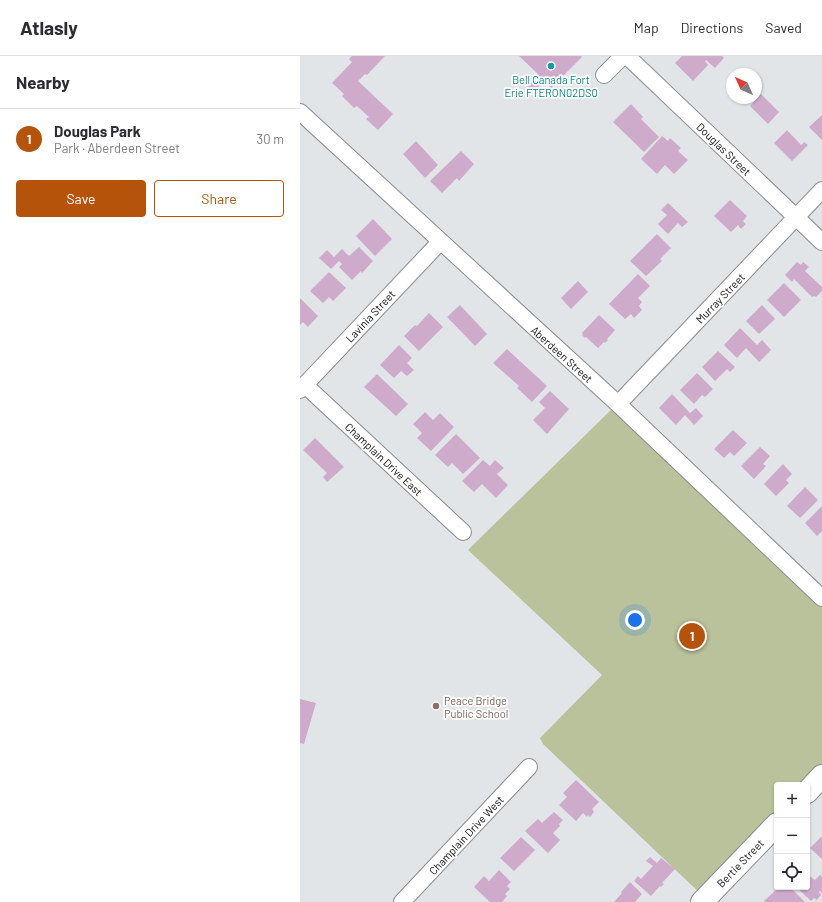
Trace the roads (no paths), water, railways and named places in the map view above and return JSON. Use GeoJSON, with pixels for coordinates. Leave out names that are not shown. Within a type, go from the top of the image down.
{"type":"FeatureCollection","features":[{"type":"Feature","properties":{"kind":"street"},"geometry":{"type":"LineString","coordinates":[[604,75],[623,56]]}},
{"type":"Feature","properties":{"kind":"street","name":"Douglas Street"},"geometry":{"type":"LineString","coordinates":[[627,56],[822,242]]}},
{"type":"Feature","properties":{"kind":"street","name":"Aberdeen Street"},"geometry":{"type":"LineString","coordinates":[[300,112],[618,404],[822,598]]}},
{"type":"Feature","properties":{"kind":"street","name":"Murray Street"},"geometry":{"type":"LineString","coordinates":[[618,404],[822,190]]}},
{"type":"Feature","properties":{"kind":"street","name":"Lavinia Street"},"geometry":{"type":"LineString","coordinates":[[302,387],[440,242]]}},
{"type":"Feature","properties":{"kind":"street","name":"Champlain Drive East"},"geometry":{"type":"LineString","coordinates":[[302,387],[463,532]]}},
{"type":"Feature","properties":{"kind":"street","name":"Champlain Drive West"},"geometry":{"type":"LineString","coordinates":[[402,902],[529,768]]}},
{"type":"Feature","properties":{"kind":"street"},"geometry":{"type":"LineString","coordinates":[[810,789],[822,776]]}},
{"type":"Feature","properties":{"kind":"street","name":"Bertie Street"},"geometry":{"type":"LineString","coordinates":[[702,902],[774,827]]}},
{"type":"Feature","properties":{"kind":"place","name":"Bell Canada Fort Erie FTERON02DS0"},"geometry":{"type":"Point","coordinates":[551,66]}},
{"type":"Feature","properties":{"kind":"place","name":"Douglas Park"},"geometry":{"type":"Point","coordinates":[692,636]}},
{"type":"Feature","properties":{"kind":"place","name":"Peace Bridge Public School"},"geometry":{"type":"Point","coordinates":[436,706]}}]}
